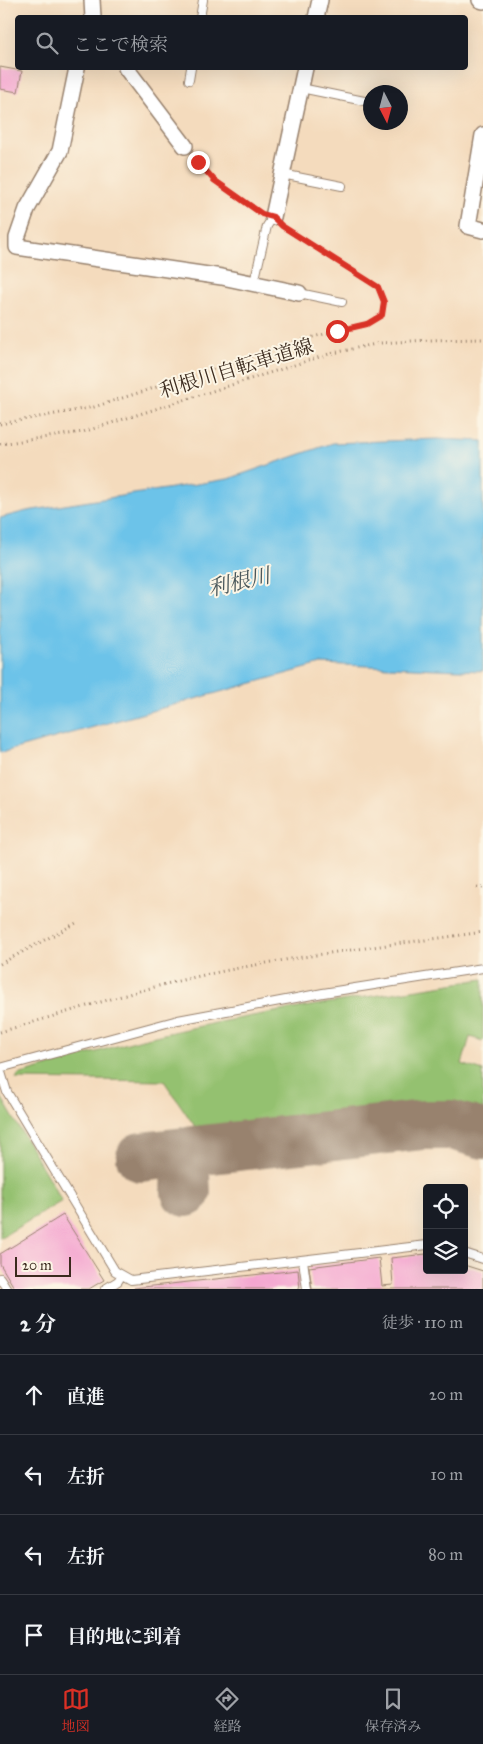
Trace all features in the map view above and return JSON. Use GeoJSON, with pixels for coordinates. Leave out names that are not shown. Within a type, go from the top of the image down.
{"type":"FeatureCollection","features":[{"type":"Feature","properties":{"kind":"street"},"geometry":{"type":"LineString","coordinates":[[92,0],[93,15]]}},
{"type":"Feature","properties":{"kind":"street"},"geometry":{"type":"LineString","coordinates":[[317,15],[320,0]]}},
{"type":"Feature","properties":{"kind":"street"},"geometry":{"type":"LineString","coordinates":[[77,70],[60,151],[27,210],[17,238],[17,248],[222,277],[300,293]]}},
{"type":"Feature","properties":{"kind":"street"},"geometry":{"type":"LineString","coordinates":[[128,70],[185,146]]}},
{"type":"Feature","properties":{"kind":"street"},"geometry":{"type":"LineString","coordinates":[[273,217],[305,70]]}},
{"type":"Feature","properties":{"kind":"street"},"geometry":{"type":"LineString","coordinates":[[483,135],[468,226],[483,230]]}},
{"type":"Feature","properties":{"kind":"lane"},"geometry":{"type":"LineString","coordinates":[[200,15],[203,0]]}},
{"type":"Feature","properties":{"kind":"lane"},"geometry":{"type":"LineString","coordinates":[[189,80],[192,70]]}},
{"type":"Feature","properties":{"kind":"lane"},"geometry":{"type":"LineString","coordinates":[[301,88],[363,101]]}},
{"type":"Feature","properties":{"kind":"lane"},"geometry":{"type":"LineString","coordinates":[[282,174],[342,186]]}},
{"type":"Feature","properties":{"kind":"lane"},"geometry":{"type":"LineString","coordinates":[[254,283],[267,226],[273,217]]}},
{"type":"Feature","properties":{"kind":"lane"},"geometry":{"type":"LineString","coordinates":[[300,293],[342,302]]}},
{"type":"Feature","properties":{"kind":"lane"},"geometry":{"type":"LineString","coordinates":[[423,1245],[131,1280],[121,1276],[115,1271],[7,1092],[0,1069],[178,1020],[323,993],[483,968]]}},
{"type":"Feature","properties":{"kind":"lane"},"geometry":{"type":"LineString","coordinates":[[468,1254],[483,1259]]}},
{"type":"Feature","properties":{"kind":"lane"},"geometry":{"type":"LineString","coordinates":[[304,1260],[307,1289]]}},
{"type":"Feature","properties":{"kind":"lane"},"geometry":{"type":"LineString","coordinates":[[105,1289],[118,1281],[121,1276]]}},
{"type":"Feature","properties":{"kind":"lane"},"geometry":{"type":"LineString","coordinates":[[0,1278],[7,1289]]}},
{"type":"Feature","properties":{"kind":"path"},"geometry":{"type":"LineString","coordinates":[[0,424],[94,407],[290,343],[367,324],[382,315],[384,302],[378,287],[282,226],[273,217],[262,214],[214,180],[185,146]]}},
{"type":"Feature","properties":{"kind":"path","name":"利根川自転車道線"},"geometry":{"type":"LineString","coordinates":[[0,444],[83,432],[346,350],[380,343],[483,339]]}},
{"type":"Feature","properties":{"kind":"path"},"geometry":{"type":"LineString","coordinates":[[476,887],[483,888]]}},
{"type":"Feature","properties":{"kind":"path"},"geometry":{"type":"LineString","coordinates":[[0,964],[78,922]]}},
{"type":"Feature","properties":{"kind":"path"},"geometry":{"type":"LineString","coordinates":[[0,1032],[165,984],[207,974],[249,966],[483,932]]}},
{"type":"Feature","properties":{"kind":"green space"},"geometry":{"type":"Polygon","coordinates":[[[483,979],[483,1041],[470,1037],[462,1064],[483,1071],[483,1113],[444,1103],[204,1130],[196,1128],[164,1081],[16,1079],[18,1075],[127,1043],[184,1029],[312,1006],[483,979]]]}},
{"type":"Feature","properties":{"kind":"green space"},"geometry":{"type":"Polygon","coordinates":[[[0,1095],[62,1201],[0,1238],[0,1095]]]}},
{"type":"Feature","properties":{"kind":"water","name":"利根川"},"geometry":{"type":"Polygon","coordinates":[[[437,439],[483,441],[483,671],[321,664],[0,753],[0,518],[27,511],[228,479],[333,443],[437,439]]]}},
{"type":"Feature","properties":{"kind":"building"},"geometry":{"type":"Polygon","coordinates":[[[0,67],[22,71],[18,92],[0,89],[0,67]]]}},
{"type":"Feature","properties":{"kind":"building"},"geometry":{"type":"Polygon","coordinates":[[[63,1215],[104,1280],[89,1289],[15,1289],[0,1264],[0,1254],[63,1215]]]}},
{"type":"Feature","properties":{"kind":"building"},"geometry":{"type":"Polygon","coordinates":[[[423,1254],[423,1274],[468,1274],[468,1266],[483,1271],[483,1289],[312,1289],[309,1267],[379,1258],[382,1286],[393,1285],[391,1258],[423,1254]]]}},
{"type":"Feature","properties":{"kind":"building"},"geometry":{"type":"Polygon","coordinates":[[[298,1270],[300,1289],[134,1289],[134,1288],[298,1270]]]}},
{"type":"Feature","properties":{"kind":"taxiway"},"geometry":{"type":"LineString","coordinates":[[141,1157],[423,1125],[451,1125],[483,1134]]}},
{"type":"Feature","properties":{"kind":"taxiway"},"geometry":{"type":"LineString","coordinates":[[186,1192],[185,1174],[187,1164],[199,1151]]}},
{"type":"Feature","properties":{"kind":"route"},"geometry":{"type":"LineString","coordinates":[[198,162],[214,180],[262,214],[273,217],[282,226],[378,287],[383,295],[384,302],[382,315],[367,324],[337,331]]}}]}
